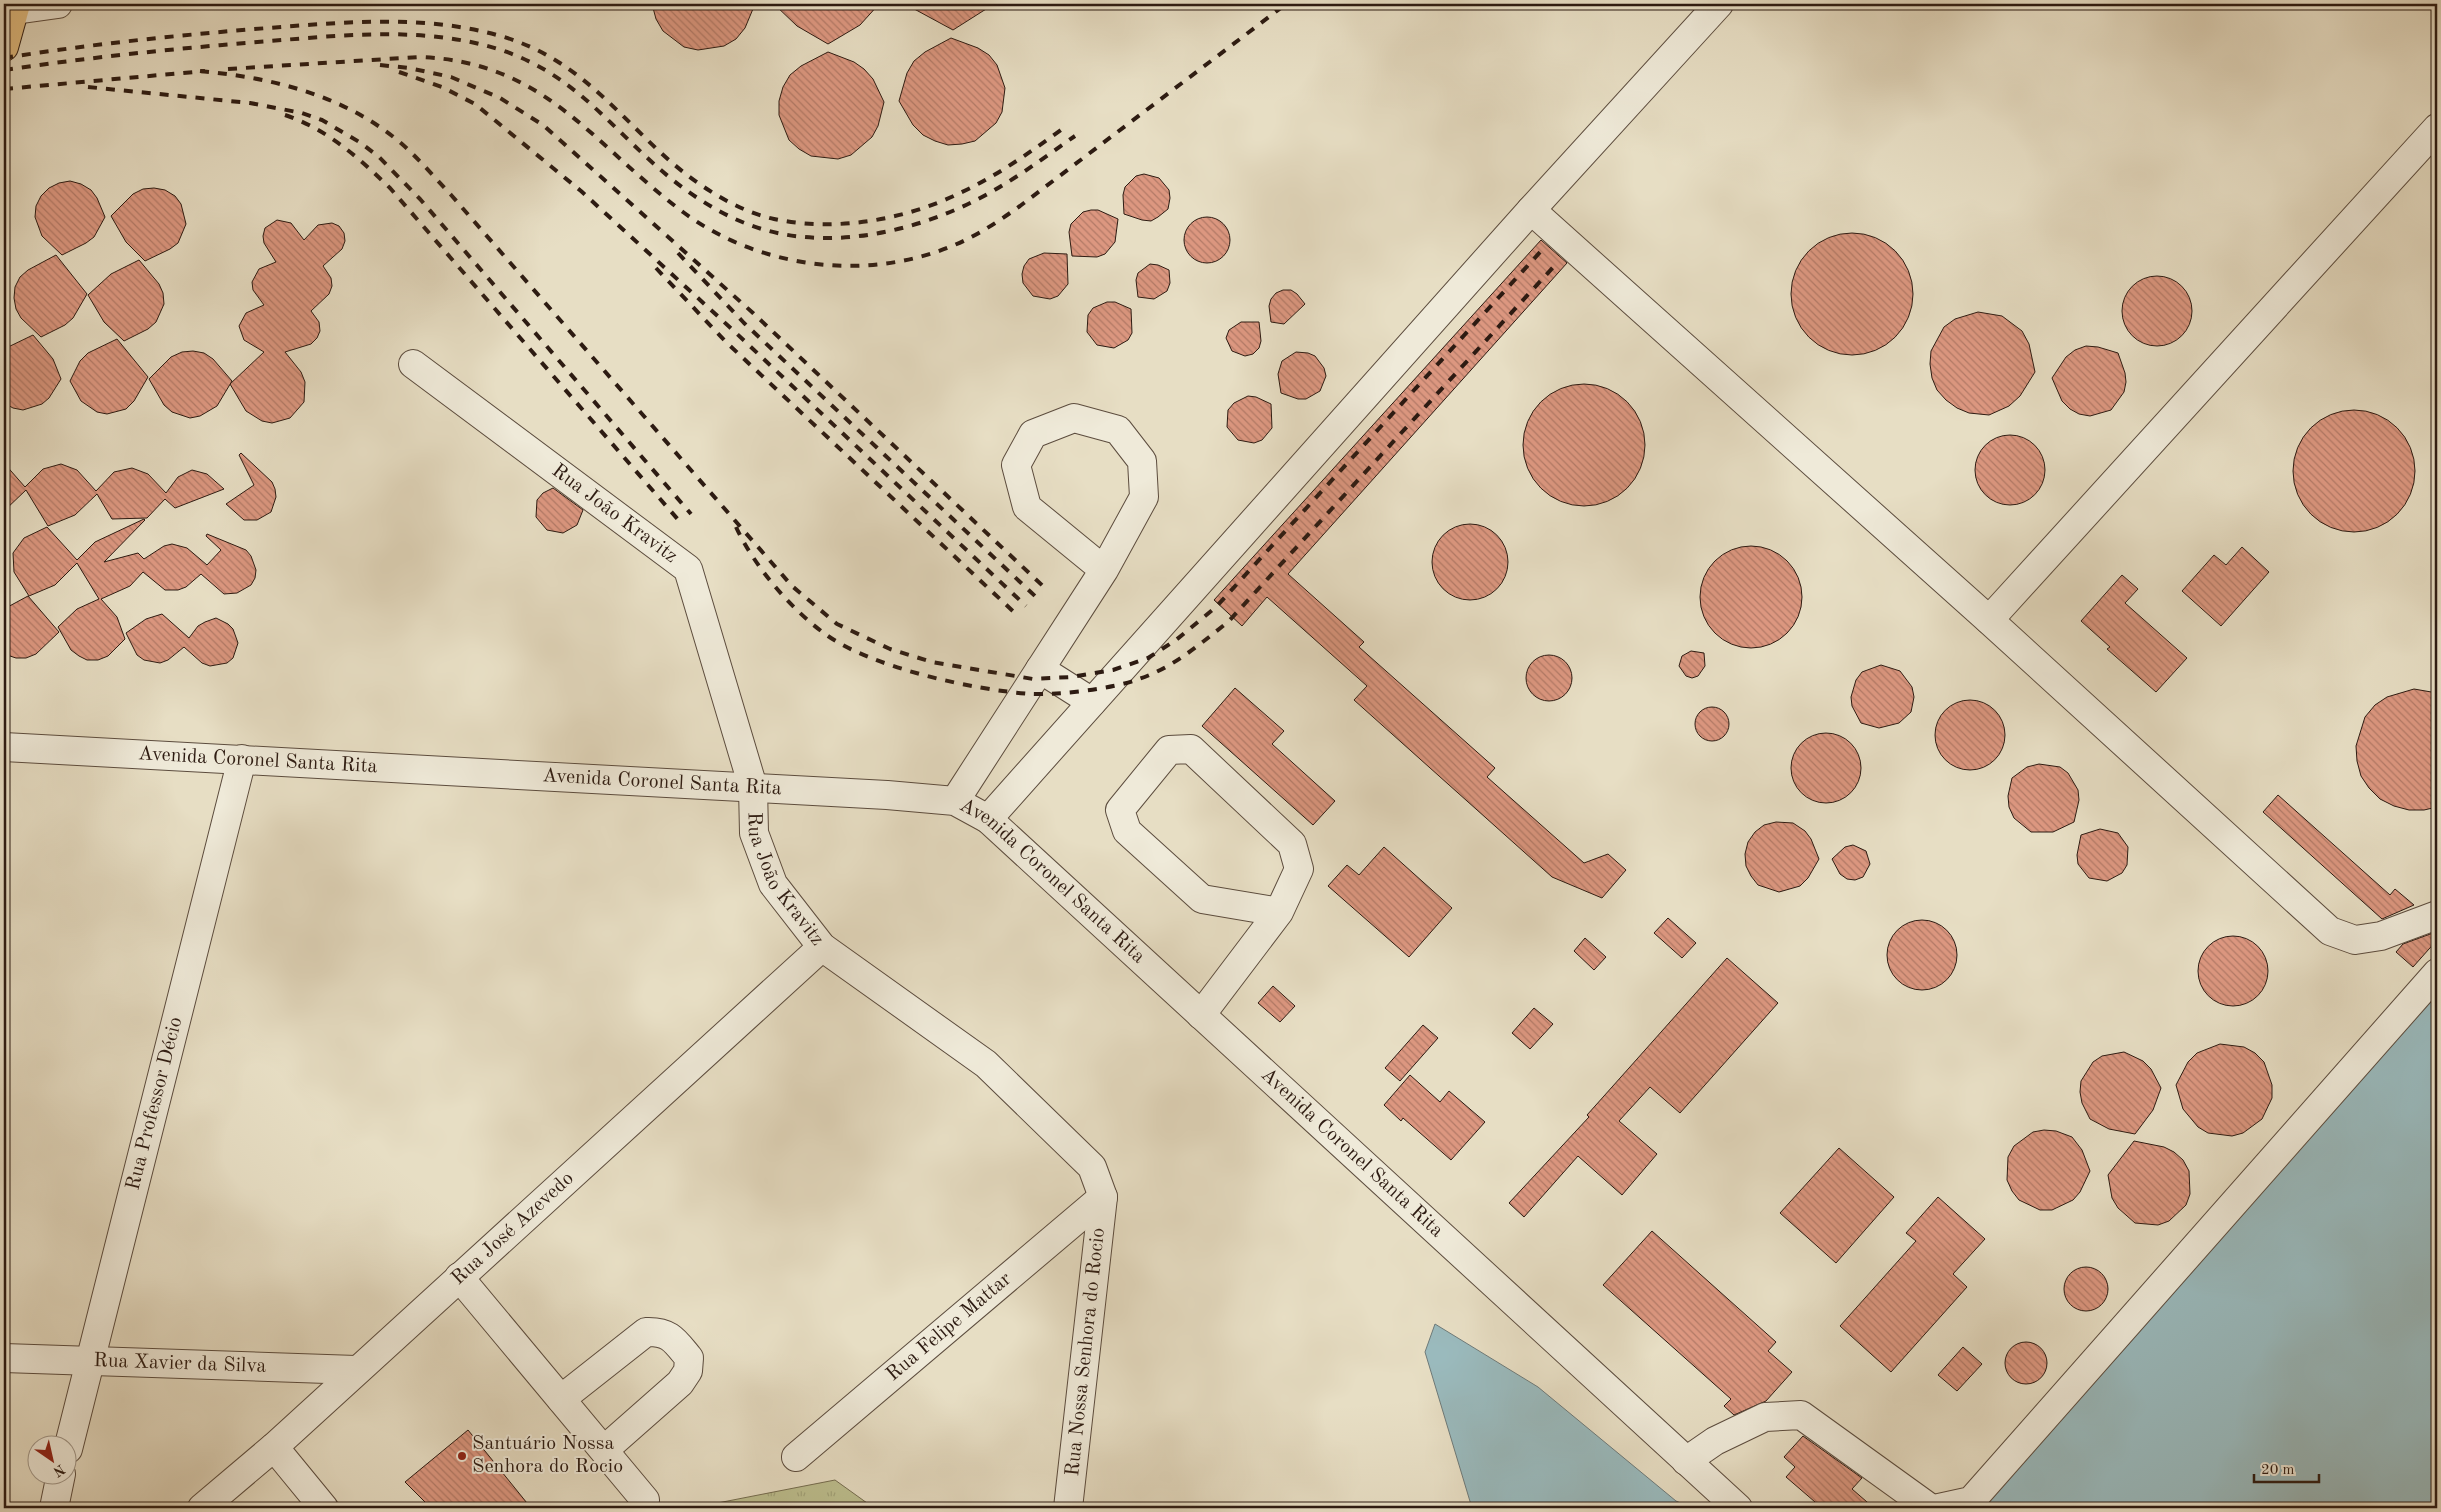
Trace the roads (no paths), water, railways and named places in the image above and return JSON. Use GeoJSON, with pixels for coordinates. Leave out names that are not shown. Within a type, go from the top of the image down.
{"type":"FeatureCollection","features":[{"type":"Feature","properties":{"kind":"main road"},"geometry":{"type":"LineString","coordinates":[[4,47],[15,7]]}},
{"type":"Feature","properties":{"kind":"street"},"geometry":{"type":"LineString","coordinates":[[15,7],[58,4]]}},
{"type":"Feature","properties":{"kind":"street"},"geometry":{"type":"LineString","coordinates":[[988,819],[1531,210],[1719,4]]}},
{"type":"Feature","properties":{"kind":"street"},"geometry":{"type":"LineString","coordinates":[[1989,620],[2437,128]]}},
{"type":"Feature","properties":{"kind":"street"},"geometry":{"type":"LineString","coordinates":[[1531,210],[1989,620],[2330,931],[2355,940],[2381,936],[2437,915]]}},
{"type":"Feature","properties":{"kind":"street","name":"Rua João Kravitz"},"geometry":{"type":"LineString","coordinates":[[413,364],[688,569],[753,787],[754,833],[773,884],[822,946],[986,1064],[1092,1167],[1103,1197]]}},
{"type":"Feature","properties":{"kind":"street"},"geometry":{"type":"LineString","coordinates":[[955,801],[1104,570],[1144,497],[1142,461],[1118,430],[1074,418],[1033,434],[1016,465],[1027,507],[1104,570]]}},
{"type":"Feature","properties":{"kind":"street"},"geometry":{"type":"LineString","coordinates":[[1040,669],[1092,702]]}},
{"type":"Feature","properties":{"kind":"street","name":"Avenida Coronel Santa Rita"},"geometry":{"type":"LineString","coordinates":[[4,747],[242,758],[753,787],[955,801],[988,819],[1738,1508]]}},
{"type":"Feature","properties":{"kind":"street"},"geometry":{"type":"LineString","coordinates":[[1200,1015],[1279,912],[1299,869],[1292,844],[1191,749],[1169,750],[1120,810],[1126,831],[1202,899],[1279,912]]}},
{"type":"Feature","properties":{"kind":"street","name":"Rua Professor Décio"},"geometry":{"type":"LineString","coordinates":[[71,1434],[88,1362],[242,758]]}},
{"type":"Feature","properties":{"kind":"street","name":"Rua José Azevedo"},"geometry":{"type":"LineString","coordinates":[[202,1508],[274,1447],[356,1370],[822,946]]}},
{"type":"Feature","properties":{"kind":"street"},"geometry":{"type":"LineString","coordinates":[[1939,1508],[1971,1500],[2437,974]]}},
{"type":"Feature","properties":{"kind":"street","name":"Rua Felipe Mattar"},"geometry":{"type":"LineString","coordinates":[[796,1458],[1103,1197]]}},
{"type":"Feature","properties":{"kind":"street","name":"Rua Nossa Senhora do Rocio"},"geometry":{"type":"LineString","coordinates":[[1068,1508],[1103,1197]]}},
{"type":"Feature","properties":{"kind":"street"},"geometry":{"type":"LineString","coordinates":[[460,1277],[645,1500]]}},
{"type":"Feature","properties":{"kind":"street"},"geometry":{"type":"LineString","coordinates":[[561,1398],[646,1332],[661,1331],[673,1339],[689,1358],[688,1371],[680,1383],[604,1450]]}},
{"type":"Feature","properties":{"kind":"street","name":"Rua Xavier da Silva"},"geometry":{"type":"LineString","coordinates":[[4,1358],[356,1370]]}},
{"type":"Feature","properties":{"kind":"street"},"geometry":{"type":"LineString","coordinates":[[1686,1461],[1715,1441],[1765,1417],[1801,1415],[1930,1508]]}},
{"type":"Feature","properties":{"kind":"street"},"geometry":{"type":"LineString","coordinates":[[274,1447],[324,1508]]}},
{"type":"Feature","properties":{"kind":"street"},"geometry":{"type":"LineString","coordinates":[[54,1508],[60,1484]]}},
{"type":"Feature","properties":{"kind":"water"},"geometry":{"type":"Polygon","coordinates":[[[2437,992],[2437,1508],[1977,1508],[2437,992]]]}},
{"type":"Feature","properties":{"kind":"water"},"geometry":{"type":"Polygon","coordinates":[[[1435,1324],[1538,1387],[1676,1501],[1692,1508],[1472,1508],[1425,1352],[1435,1324]]]}},
{"type":"Feature","properties":{"kind":"railway"},"geometry":{"type":"LineString","coordinates":[[228,69],[419,57],[463,62],[501,73],[534,90],[564,110],[683,212],[713,231],[744,246],[778,257],[813,264],[848,266],[884,264],[919,257],[952,246],[996,223],[1286,4]]}},
{"type":"Feature","properties":{"kind":"railway"},"geometry":{"type":"LineString","coordinates":[[4,58],[136,40],[357,22],[416,22],[475,30],[504,37],[528,46],[570,70],[607,100],[672,163],[713,193],[759,215],[797,223],[845,224],[869,221],[893,217],[939,202],[974,186],[1002,170],[1068,125]]}},
{"type":"Feature","properties":{"kind":"railway"},"geometry":{"type":"LineString","coordinates":[[4,70],[137,53],[328,36],[415,35],[473,42],[501,50],[525,60],[547,71],[566,84],[584,98],[666,175],[722,213],[769,231],[798,236],[829,238],[890,231],[920,223],[949,212],[977,200],[1003,185],[1075,136]]}},
{"type":"Feature","properties":{"kind":"railway"},"geometry":{"type":"LineString","coordinates":[[380,65],[409,68],[451,77],[500,98],[543,125],[753,313],[1044,587]]}},
{"type":"Feature","properties":{"kind":"railway"},"geometry":{"type":"LineString","coordinates":[[200,71],[254,78],[281,84],[332,101],[380,127],[402,144],[452,196],[792,586],[837,624],[890,649],[932,662],[1033,679],[1071,677],[1113,670],[1148,658],[1176,640],[1216,607],[1542,250]]}},
{"type":"Feature","properties":{"kind":"railway"},"geometry":{"type":"LineString","coordinates":[[4,89],[205,71]]}},
{"type":"Feature","properties":{"kind":"railway"},"geometry":{"type":"LineString","coordinates":[[399,72],[442,87],[475,104],[581,191],[735,332],[1026,606]]}},
{"type":"Feature","properties":{"kind":"railway"},"geometry":{"type":"LineString","coordinates":[[88,87],[250,103],[302,113],[322,120],[361,143],[379,157],[420,199],[691,514]]}},
{"type":"Feature","properties":{"kind":"railway"},"geometry":{"type":"LineString","coordinates":[[285,115],[329,136],[354,155],[390,188],[681,523]]}},
{"type":"Feature","properties":{"kind":"railway"},"geometry":{"type":"LineString","coordinates":[[678,253],[744,323],[1035,596]]}},
{"type":"Feature","properties":{"kind":"railway"},"geometry":{"type":"LineString","coordinates":[[736,527],[753,557],[775,587],[801,614],[828,636],[848,648],[871,658],[925,676],[1008,692],[1031,694],[1086,691],[1128,683],[1164,668],[1197,647],[1228,622],[1557,263]]}},
{"type":"Feature","properties":{"kind":"railway"},"geometry":{"type":"LineString","coordinates":[[656,268],[726,342],[1017,615]]}},
{"type":"Feature","properties":{"kind":"place","name":"Santuário Nossa Senhora do Rocio"},"geometry":{"type":"Point","coordinates":[462,1456]}}]}
